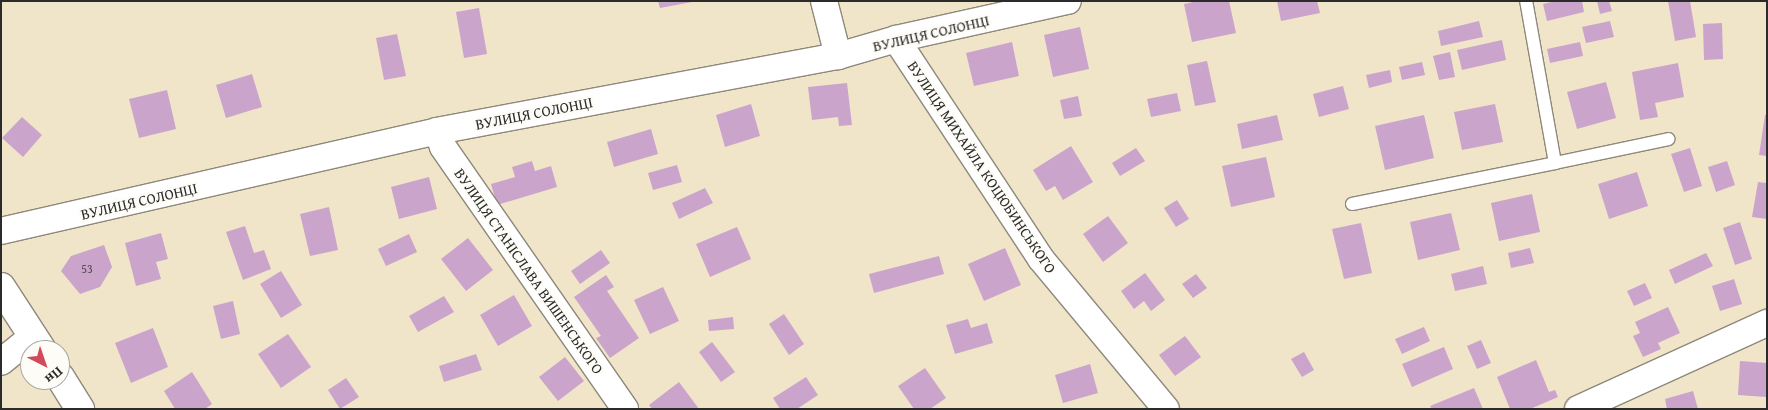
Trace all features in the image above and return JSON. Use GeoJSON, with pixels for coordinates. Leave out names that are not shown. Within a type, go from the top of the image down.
{"type":"FeatureCollection","features":[{"type":"Feature","properties":{"kind":"main road"},"geometry":{"type":"LineString","coordinates":[[1,287],[36,340]]}},
{"type":"Feature","properties":{"kind":"main road"},"geometry":{"type":"LineString","coordinates":[[68,390],[80,409]]}},
{"type":"Feature","properties":{"kind":"street"},"geometry":{"type":"LineString","coordinates":[[824,1],[838,56]]}},
{"type":"Feature","properties":{"kind":"street","name":"ВУЛИЦЯ СОЛОНЦІ"},"geometry":{"type":"LineString","coordinates":[[1,231],[436,131],[838,56],[896,40],[1068,1]]}},
{"type":"Feature","properties":{"kind":"street","name":"ВУЛИЦЯ МИХАЙЛА КОЦЮБИНСЬКОГО"},"geometry":{"type":"LineString","coordinates":[[896,40],[1041,259],[1166,409]]}},
{"type":"Feature","properties":{"kind":"street","name":"ВУЛИЦЯ СТАНІСЛАВА ВИШЕНСЬКОГО"},"geometry":{"type":"LineString","coordinates":[[436,131],[443,147],[625,409]]}},
{"type":"Feature","properties":{"kind":"street"},"geometry":{"type":"LineString","coordinates":[[1578,409],[1767,324]]}},
{"type":"Feature","properties":{"kind":"street"},"geometry":{"type":"LineString","coordinates":[[1,362],[20,352]]}},
{"type":"Feature","properties":{"kind":"lane"},"geometry":{"type":"LineString","coordinates":[[1526,1],[1555,162]]}},
{"type":"Feature","properties":{"kind":"lane"},"geometry":{"type":"LineString","coordinates":[[1352,204],[1669,139]]}},
{"type":"Feature","properties":{"kind":"building"},"geometry":{"type":"Polygon","coordinates":[[[658,1],[692,1],[692,2],[660,8],[658,1]]]}},
{"type":"Feature","properties":{"kind":"building"},"geometry":{"type":"Polygon","coordinates":[[[1198,1],[1229,1],[1236,33],[1192,42],[1184,4],[1198,1]]]}},
{"type":"Feature","properties":{"kind":"building"},"geometry":{"type":"Polygon","coordinates":[[[1277,1],[1317,1],[1320,13],[1281,21],[1277,1]]]}},
{"type":"Feature","properties":{"kind":"building"},"geometry":{"type":"Polygon","coordinates":[[[1556,1],[1582,1],[1584,12],[1547,21],[1543,4],[1556,1]]]}},
{"type":"Feature","properties":{"kind":"building"},"geometry":{"type":"Polygon","coordinates":[[[1597,1],[1609,1],[1612,11],[1600,14],[1597,1]]]}},
{"type":"Feature","properties":{"kind":"building"},"geometry":{"type":"Polygon","coordinates":[[[1668,1],[1690,1],[1696,37],[1675,41],[1668,1]]]}},
{"type":"Feature","properties":{"kind":"building"},"geometry":{"type":"Polygon","coordinates":[[[479,8],[487,54],[464,58],[456,12],[479,8]]]}},
{"type":"Feature","properties":{"kind":"building"},"geometry":{"type":"Polygon","coordinates":[[[1479,21],[1483,37],[1441,46],[1438,31],[1479,21]]]}},
{"type":"Feature","properties":{"kind":"building"},"geometry":{"type":"Polygon","coordinates":[[[1610,21],[1614,37],[1586,43],[1582,27],[1610,21]]]}},
{"type":"Feature","properties":{"kind":"building"},"geometry":{"type":"Polygon","coordinates":[[[1722,23],[1723,59],[1704,60],[1703,24],[1722,23]]]}},
{"type":"Feature","properties":{"kind":"building"},"geometry":{"type":"Polygon","coordinates":[[[1080,27],[1089,69],[1053,77],[1044,35],[1080,27]]]}},
{"type":"Feature","properties":{"kind":"building"},"geometry":{"type":"Polygon","coordinates":[[[397,34],[406,76],[384,80],[376,38],[397,34]]]}},
{"type":"Feature","properties":{"kind":"building"},"geometry":{"type":"Polygon","coordinates":[[[1502,40],[1506,60],[1462,70],[1457,50],[1502,40]]]}},
{"type":"Feature","properties":{"kind":"building"},"geometry":{"type":"Polygon","coordinates":[[[1012,42],[1019,76],[974,86],[966,53],[1012,42]]]}},
{"type":"Feature","properties":{"kind":"building"},"geometry":{"type":"Polygon","coordinates":[[[1580,42],[1583,56],[1550,63],[1547,49],[1580,42]]]}},
{"type":"Feature","properties":{"kind":"building"},"geometry":{"type":"Polygon","coordinates":[[[1450,52],[1455,77],[1439,80],[1433,56],[1450,52]]]}},
{"type":"Feature","properties":{"kind":"building"},"geometry":{"type":"Polygon","coordinates":[[[1207,61],[1216,102],[1195,106],[1187,65],[1207,61]]]}},
{"type":"Feature","properties":{"kind":"building"},"geometry":{"type":"Polygon","coordinates":[[[1422,62],[1425,75],[1402,80],[1399,67],[1422,62]]]}},
{"type":"Feature","properties":{"kind":"building"},"geometry":{"type":"Polygon","coordinates":[[[1678,63],[1684,97],[1655,103],[1658,117],[1640,120],[1632,72],[1678,63]]]}},
{"type":"Feature","properties":{"kind":"building"},"geometry":{"type":"Polygon","coordinates":[[[1390,70],[1392,82],[1369,88],[1366,75],[1390,70]]]}},
{"type":"Feature","properties":{"kind":"building"},"geometry":{"type":"Polygon","coordinates":[[[252,74],[262,107],[226,118],[216,85],[252,74]]]}},
{"type":"Feature","properties":{"kind":"building"},"geometry":{"type":"Polygon","coordinates":[[[1606,82],[1616,118],[1577,129],[1567,92],[1606,82]]]}},
{"type":"Feature","properties":{"kind":"building"},"geometry":{"type":"Polygon","coordinates":[[[847,83],[852,125],[839,126],[838,117],[812,120],[808,87],[847,83]]]}},
{"type":"Feature","properties":{"kind":"building"},"geometry":{"type":"Polygon","coordinates":[[[1343,86],[1349,109],[1319,117],[1313,94],[1343,86]]]}},
{"type":"Feature","properties":{"kind":"building"},"geometry":{"type":"Polygon","coordinates":[[[167,90],[176,129],[139,138],[129,99],[167,90]]]}},
{"type":"Feature","properties":{"kind":"building"},"geometry":{"type":"Polygon","coordinates":[[[1177,93],[1181,111],[1151,117],[1147,99],[1177,93]]]}},
{"type":"Feature","properties":{"kind":"building"},"geometry":{"type":"Polygon","coordinates":[[[1078,96],[1082,116],[1064,119],[1060,100],[1078,96]]]}},
{"type":"Feature","properties":{"kind":"building"},"geometry":{"type":"Polygon","coordinates":[[[751,104],[760,136],[725,147],[716,115],[751,104]]]}},
{"type":"Feature","properties":{"kind":"building"},"geometry":{"type":"Polygon","coordinates":[[[1495,104],[1503,142],[1462,150],[1454,112],[1495,104]]]}},
{"type":"Feature","properties":{"kind":"building"},"geometry":{"type":"Polygon","coordinates":[[[1277,115],[1283,140],[1242,149],[1237,124],[1277,115]]]}},
{"type":"Feature","properties":{"kind":"building"},"geometry":{"type":"Polygon","coordinates":[[[1424,115],[1434,158],[1385,170],[1375,126],[1424,115]]]}},
{"type":"Feature","properties":{"kind":"building"},"geometry":{"type":"Polygon","coordinates":[[[1765,115],[1767,115],[1767,156],[1759,155],[1765,115]]]}},
{"type":"Feature","properties":{"kind":"building"},"geometry":{"type":"Polygon","coordinates":[[[22,117],[42,135],[23,157],[2,138],[22,117]]]}},
{"type":"Feature","properties":{"kind":"building"},"geometry":{"type":"Polygon","coordinates":[[[651,129],[658,154],[614,167],[607,142],[651,129]]]}},
{"type":"Feature","properties":{"kind":"building"},"geometry":{"type":"Polygon","coordinates":[[[1071,146],[1093,182],[1063,200],[1055,186],[1046,191],[1033,170],[1071,146]]]}},
{"type":"Feature","properties":{"kind":"building"},"geometry":{"type":"Polygon","coordinates":[[[1136,148],[1145,161],[1120,176],[1112,163],[1136,148]]]}},
{"type":"Feature","properties":{"kind":"building"},"geometry":{"type":"Polygon","coordinates":[[[1690,148],[1702,186],[1684,192],[1671,154],[1690,148]]]}},
{"type":"Feature","properties":{"kind":"building"},"geometry":{"type":"Polygon","coordinates":[[[1266,157],[1275,197],[1231,207],[1222,166],[1266,157]]]}},
{"type":"Feature","properties":{"kind":"building"},"geometry":{"type":"Polygon","coordinates":[[[532,161],[535,171],[551,166],[557,187],[497,205],[491,184],[515,177],[512,167],[532,161]]]}},
{"type":"Feature","properties":{"kind":"building"},"geometry":{"type":"Polygon","coordinates":[[[1727,161],[1735,185],[1716,192],[1708,167],[1727,161]]]}},
{"type":"Feature","properties":{"kind":"building"},"geometry":{"type":"Polygon","coordinates":[[[677,165],[682,182],[653,190],[648,173],[677,165]]]}},
{"type":"Feature","properties":{"kind":"building"},"geometry":{"type":"Polygon","coordinates":[[[1637,172],[1648,206],[1609,219],[1598,184],[1637,172]]]}},
{"type":"Feature","properties":{"kind":"building"},"geometry":{"type":"Polygon","coordinates":[[[429,177],[437,209],[399,219],[391,187],[429,177]]]}},
{"type":"Feature","properties":{"kind":"building"},"geometry":{"type":"Polygon","coordinates":[[[1758,182],[1767,183],[1767,219],[1752,217],[1758,182]]]}},
{"type":"Feature","properties":{"kind":"building"},"geometry":{"type":"Polygon","coordinates":[[[705,188],[713,203],[679,219],[672,203],[705,188]]]}},
{"type":"Feature","properties":{"kind":"building"},"geometry":{"type":"Polygon","coordinates":[[[1532,194],[1540,232],[1499,241],[1491,203],[1532,194]]]}},
{"type":"Feature","properties":{"kind":"building"},"geometry":{"type":"Polygon","coordinates":[[[1177,200],[1189,219],[1176,227],[1164,208],[1177,200]]]}},
{"type":"Feature","properties":{"kind":"building"},"geometry":{"type":"Polygon","coordinates":[[[329,207],[338,250],[310,256],[300,214],[329,207]]]}},
{"type":"Feature","properties":{"kind":"building"},"geometry":{"type":"Polygon","coordinates":[[[1451,213],[1460,250],[1418,260],[1410,222],[1451,213]]]}},
{"type":"Feature","properties":{"kind":"building"},"geometry":{"type":"Polygon","coordinates":[[[1108,216],[1128,243],[1103,262],[1083,234],[1108,216]]]}},
{"type":"Feature","properties":{"kind":"building"},"geometry":{"type":"Polygon","coordinates":[[[1740,222],[1752,259],[1735,265],[1723,228],[1740,222]]]}},
{"type":"Feature","properties":{"kind":"building"},"geometry":{"type":"Polygon","coordinates":[[[1361,223],[1372,273],[1344,279],[1332,229],[1361,223]]]}},
{"type":"Feature","properties":{"kind":"building"},"geometry":{"type":"Polygon","coordinates":[[[245,226],[254,253],[264,250],[271,269],[243,280],[226,232],[245,226]]]}},
{"type":"Feature","properties":{"kind":"building"},"geometry":{"type":"Polygon","coordinates":[[[737,227],[751,259],[710,277],[696,244],[737,227]]]}},
{"type":"Feature","properties":{"kind":"building"},"geometry":{"type":"Polygon","coordinates":[[[161,233],[168,259],[156,262],[161,279],[136,286],[125,243],[161,233]]]}},
{"type":"Feature","properties":{"kind":"building"},"geometry":{"type":"Polygon","coordinates":[[[409,234],[417,252],[386,266],[378,249],[409,234]]]}},
{"type":"Feature","properties":{"kind":"building"},"geometry":{"type":"Polygon","coordinates":[[[468,238],[493,270],[466,291],[441,259],[468,238]]]}},
{"type":"Feature","properties":{"kind":"building"},"geometry":{"type":"Polygon","coordinates":[[[104,245],[112,267],[100,287],[80,294],[61,271],[71,256],[104,245]]]}},
{"type":"Feature","properties":{"kind":"building"},"geometry":{"type":"Polygon","coordinates":[[[1005,248],[1021,285],[984,301],[968,264],[1005,248]]]}},
{"type":"Feature","properties":{"kind":"building"},"geometry":{"type":"Polygon","coordinates":[[[1530,248],[1534,263],[1511,268],[1508,253],[1530,248]]]}},
{"type":"Feature","properties":{"kind":"building"},"geometry":{"type":"Polygon","coordinates":[[[601,250],[610,263],[580,284],[571,271],[601,250]]]}},
{"type":"Feature","properties":{"kind":"building"},"geometry":{"type":"Polygon","coordinates":[[[1706,253],[1713,266],[1675,284],[1669,270],[1706,253]]]}},
{"type":"Feature","properties":{"kind":"building"},"geometry":{"type":"Polygon","coordinates":[[[939,256],[944,274],[874,293],[869,274],[939,256]]]}},
{"type":"Feature","properties":{"kind":"building"},"geometry":{"type":"Polygon","coordinates":[[[1483,266],[1487,284],[1455,291],[1451,274],[1483,266]]]}},
{"type":"Feature","properties":{"kind":"building"},"geometry":{"type":"Polygon","coordinates":[[[281,271],[302,305],[281,318],[260,284],[281,271]]]}},
{"type":"Feature","properties":{"kind":"building"},"geometry":{"type":"Polygon","coordinates":[[[1145,273],[1165,300],[1151,311],[1144,301],[1134,309],[1121,291],[1145,273]]]}},
{"type":"Feature","properties":{"kind":"building"},"geometry":{"type":"Polygon","coordinates":[[[1196,274],[1207,288],[1193,298],[1182,284],[1196,274]]]}},
{"type":"Feature","properties":{"kind":"building"},"geometry":{"type":"Polygon","coordinates":[[[606,275],[614,287],[607,291],[639,338],[610,358],[596,338],[601,336],[574,297],[606,275]]]}},
{"type":"Feature","properties":{"kind":"building"},"geometry":{"type":"Polygon","coordinates":[[[1734,279],[1742,304],[1720,311],[1712,286],[1734,279]]]}},
{"type":"Feature","properties":{"kind":"building"},"geometry":{"type":"Polygon","coordinates":[[[1645,283],[1652,298],[1634,306],[1627,291],[1645,283]]]}},
{"type":"Feature","properties":{"kind":"building"},"geometry":{"type":"Polygon","coordinates":[[[663,287],[679,321],[650,334],[634,300],[663,287]]]}},
{"type":"Feature","properties":{"kind":"building"},"geometry":{"type":"Polygon","coordinates":[[[514,295],[532,326],[498,346],[480,315],[514,295]]]}},
{"type":"Feature","properties":{"kind":"building"},"geometry":{"type":"Polygon","coordinates":[[[444,296],[454,312],[418,332],[409,316],[444,296]]]}},
{"type":"Feature","properties":{"kind":"building"},"geometry":{"type":"Polygon","coordinates":[[[233,301],[240,334],[221,339],[213,306],[233,301]]]}},
{"type":"Feature","properties":{"kind":"building"},"geometry":{"type":"Polygon","coordinates":[[[1668,307],[1680,333],[1658,343],[1661,349],[1643,357],[1633,336],[1640,333],[1635,322],[1668,307]]]}},
{"type":"Feature","properties":{"kind":"building"},"geometry":{"type":"Polygon","coordinates":[[[784,314],[804,344],[789,355],[769,324],[784,314]]]}},
{"type":"Feature","properties":{"kind":"building"},"geometry":{"type":"Polygon","coordinates":[[[733,317],[734,329],[709,331],[708,320],[733,317]]]}},
{"type":"Feature","properties":{"kind":"building"},"geometry":{"type":"Polygon","coordinates":[[[968,319],[971,328],[987,323],[993,343],[955,354],[946,325],[968,319]]]}},
{"type":"Feature","properties":{"kind":"building"},"geometry":{"type":"Polygon","coordinates":[[[1424,327],[1430,341],[1402,354],[1395,339],[1424,327]]]}},
{"type":"Feature","properties":{"kind":"building"},"geometry":{"type":"Polygon","coordinates":[[[153,328],[168,367],[131,383],[115,343],[153,328]]]}},
{"type":"Feature","properties":{"kind":"building"},"geometry":{"type":"Polygon","coordinates":[[[288,334],[311,367],[281,388],[258,354],[288,334]]]}},
{"type":"Feature","properties":{"kind":"building"},"geometry":{"type":"Polygon","coordinates":[[[1185,336],[1201,357],[1175,376],[1159,355],[1185,336]]]}},
{"type":"Feature","properties":{"kind":"building"},"geometry":{"type":"Polygon","coordinates":[[[1481,340],[1491,363],[1477,369],[1467,346],[1481,340]]]}},
{"type":"Feature","properties":{"kind":"building"},"geometry":{"type":"Polygon","coordinates":[[[712,342],[735,372],[721,382],[699,352],[712,342]]]}},
{"type":"Feature","properties":{"kind":"building"},"geometry":{"type":"Polygon","coordinates":[[[1444,347],[1453,369],[1412,387],[1402,364],[1444,347]]]}},
{"type":"Feature","properties":{"kind":"building"},"geometry":{"type":"Polygon","coordinates":[[[1304,352],[1314,370],[1302,377],[1291,359],[1304,352]]]}},
{"type":"Feature","properties":{"kind":"building"},"geometry":{"type":"Polygon","coordinates":[[[476,354],[482,370],[444,382],[439,366],[476,354]]]}},
{"type":"Feature","properties":{"kind":"building"},"geometry":{"type":"Polygon","coordinates":[[[565,357],[584,381],[558,401],[539,377],[565,357]]]}},
{"type":"Feature","properties":{"kind":"building"},"geometry":{"type":"Polygon","coordinates":[[[1536,360],[1549,392],[1555,390],[1558,397],[1530,409],[1510,409],[1497,377],[1536,360]]]}},
{"type":"Feature","properties":{"kind":"building"},"geometry":{"type":"Polygon","coordinates":[[[1740,361],[1767,363],[1766,397],[1738,395],[1740,361]]]}},
{"type":"Feature","properties":{"kind":"building"},"geometry":{"type":"Polygon","coordinates":[[[1090,364],[1098,393],[1063,403],[1055,375],[1090,364]]]}},
{"type":"Feature","properties":{"kind":"building"},"geometry":{"type":"Polygon","coordinates":[[[925,368],[946,398],[930,409],[914,409],[898,386],[925,368]]]}},
{"type":"Feature","properties":{"kind":"building"},"geometry":{"type":"Polygon","coordinates":[[[192,372],[212,404],[205,409],[175,409],[164,391],[192,372]]]}},
{"type":"Feature","properties":{"kind":"building"},"geometry":{"type":"Polygon","coordinates":[[[806,377],[818,395],[797,409],[780,409],[773,398],[806,377]]]}},
{"type":"Feature","properties":{"kind":"building"},"geometry":{"type":"Polygon","coordinates":[[[346,378],[359,397],[340,409],[328,390],[346,378]]]}},
{"type":"Feature","properties":{"kind":"building"},"geometry":{"type":"Polygon","coordinates":[[[679,382],[699,409],[652,409],[649,405],[679,382]]]}},
{"type":"Feature","properties":{"kind":"building"},"geometry":{"type":"Polygon","coordinates":[[[1474,388],[1483,409],[1432,409],[1430,406],[1474,388]]]}},
{"type":"Feature","properties":{"kind":"building"},"geometry":{"type":"Polygon","coordinates":[[[1693,391],[1698,409],[1667,409],[1665,399],[1693,391]]]}}]}
